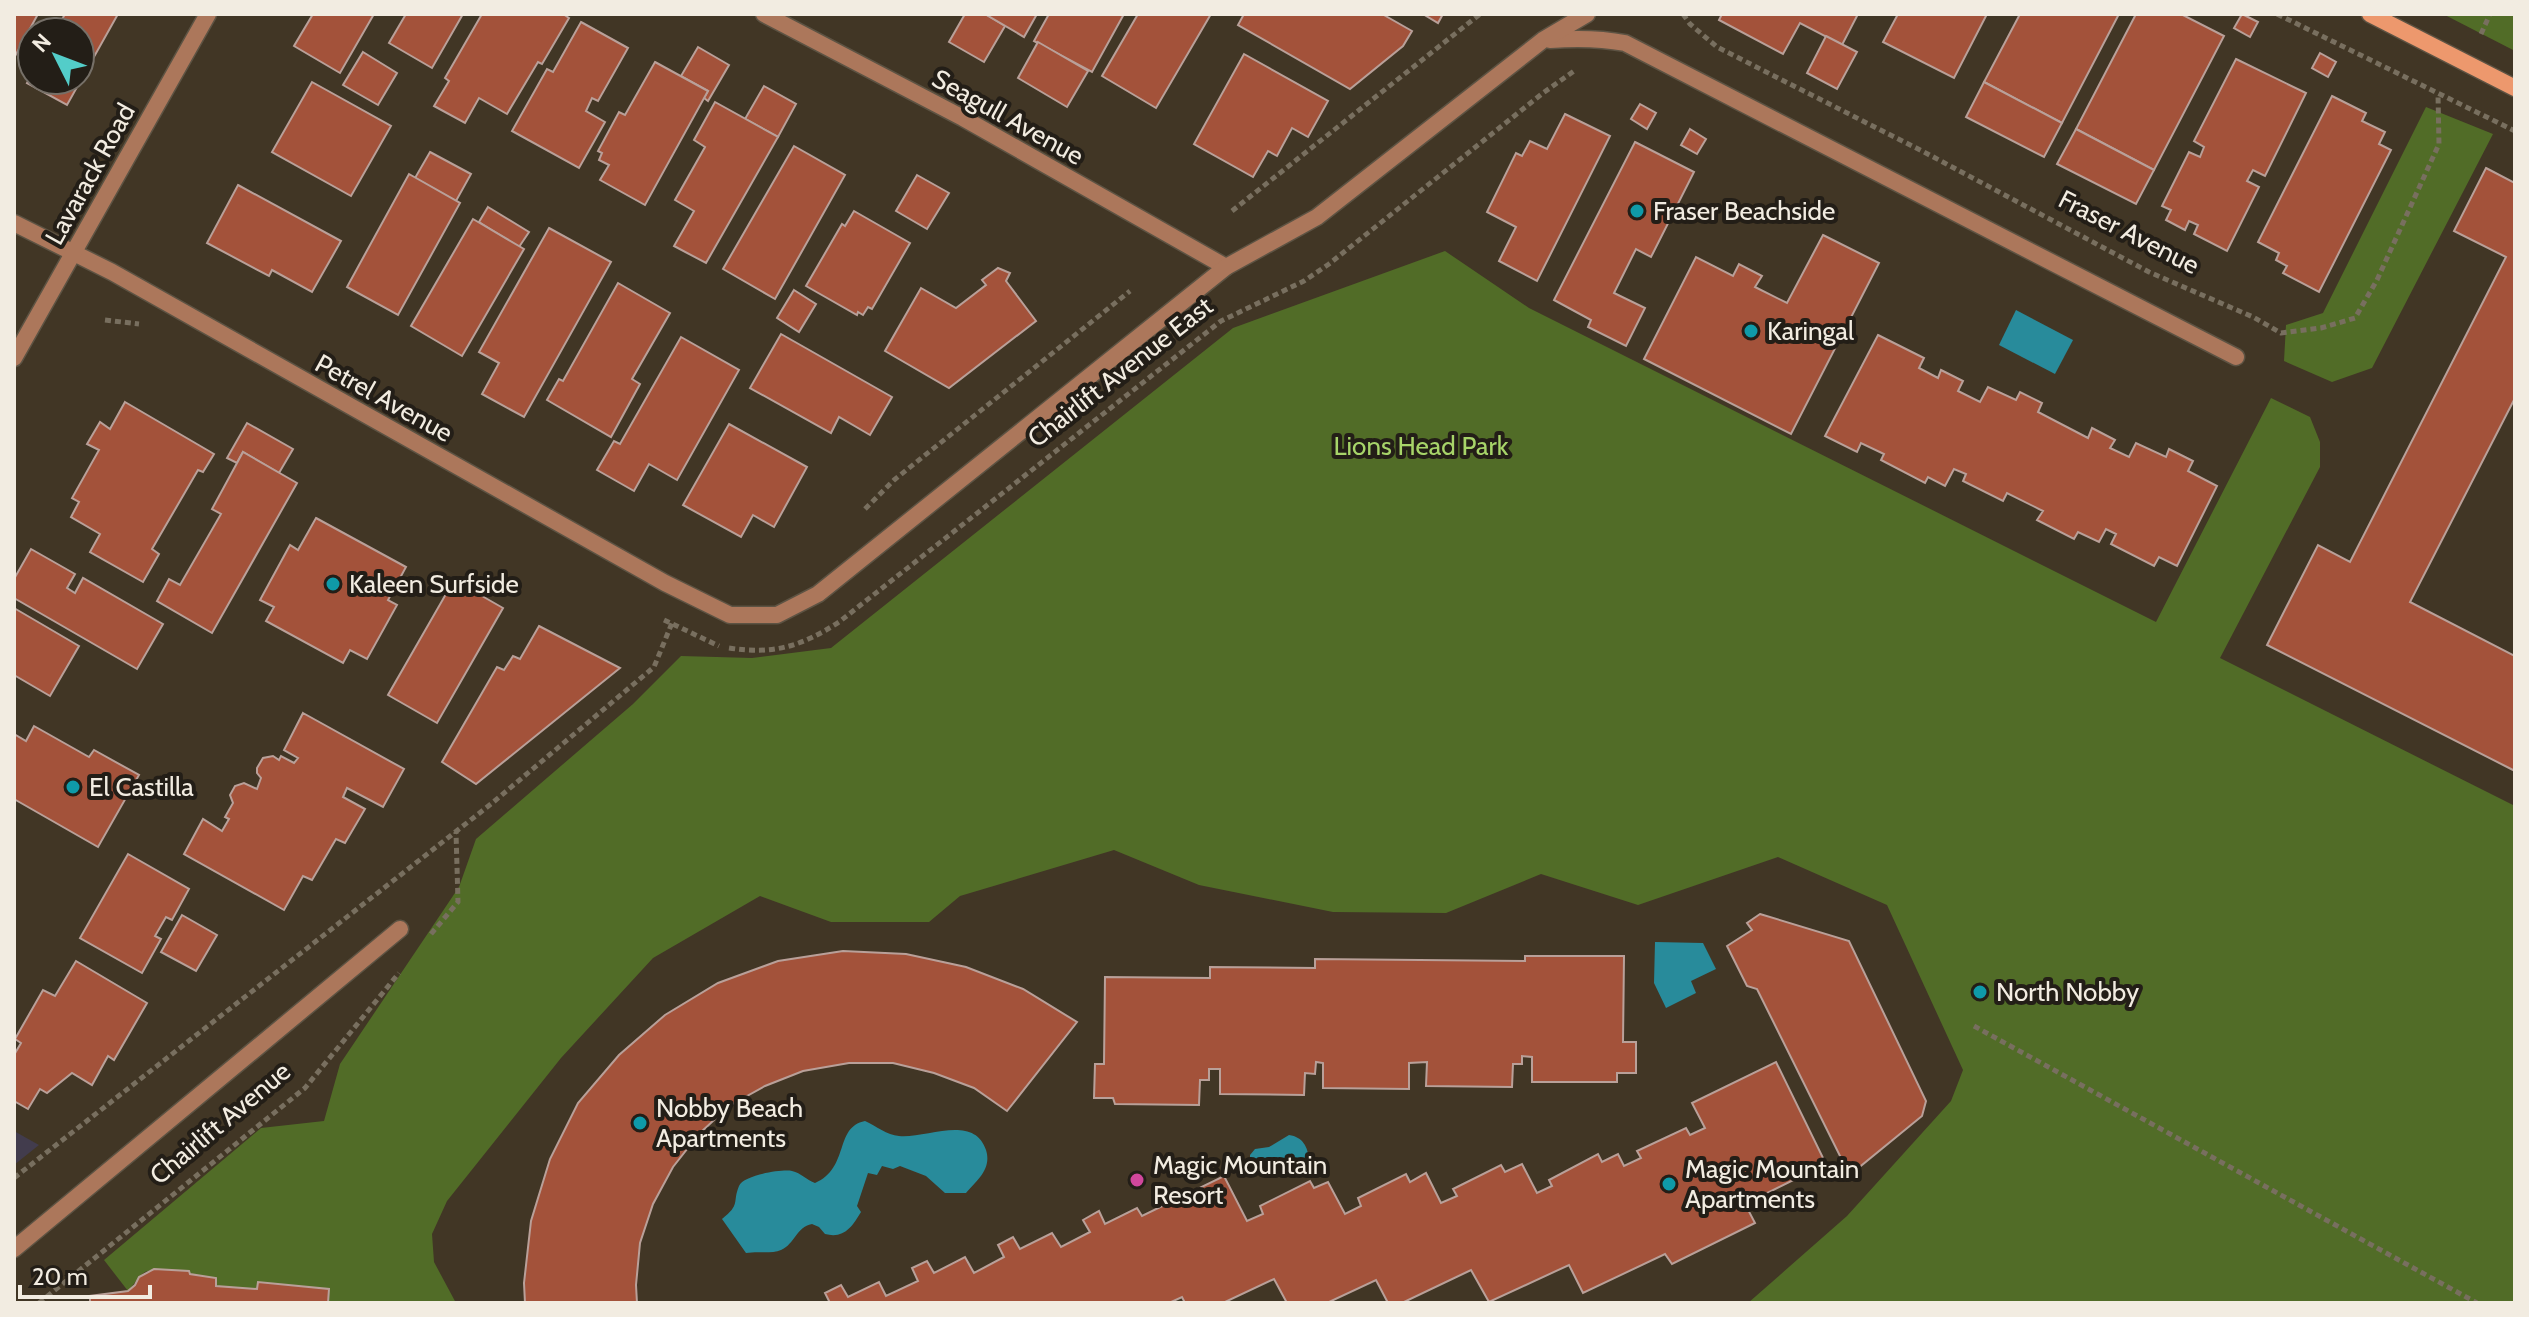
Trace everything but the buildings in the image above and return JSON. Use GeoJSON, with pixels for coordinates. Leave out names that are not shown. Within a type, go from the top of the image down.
{"type":"FeatureCollection","features":[{"type":"Feature","properties":{"kind":"street","name":"Lavarack Road"},"geometry":{"type":"LineString","coordinates":[[14,358],[208,14]]}},
{"type":"Feature","properties":{"kind":"street","name":"Seagull Avenue"},"geometry":{"type":"LineString","coordinates":[[764,14],[963,118],[1226,267]]}},
{"type":"Feature","properties":{"kind":"street","name":"Chairlift Avenue East"},"geometry":{"type":"LineString","coordinates":[[1543,40],[1565,14]]}},
{"type":"Feature","properties":{"kind":"street","name":"Chairlift Avenue East"},"geometry":{"type":"LineString","coordinates":[[730,615],[777,615],[818,594],[1226,267],[1317,217],[1543,40],[1587,14]]}},
{"type":"Feature","properties":{"kind":"street"},"geometry":{"type":"LineString","coordinates":[[2370,14],[2515,88]]}},
{"type":"Feature","properties":{"kind":"street"},"geometry":{"type":"LineString","coordinates":[[1543,40],[1579,37],[1625,43],[2236,357]]}},
{"type":"Feature","properties":{"kind":"street","name":"Petrel Avenue"},"geometry":{"type":"LineString","coordinates":[[14,223],[112,272],[688,595],[730,615]]}},
{"type":"Feature","properties":{"kind":"street","name":"Chairlift Avenue"},"geometry":{"type":"LineString","coordinates":[[14,1249],[400,929]]}},
{"type":"Feature","properties":{"kind":"path"},"geometry":{"type":"LineString","coordinates":[[1232,211],[1480,14]]}},
{"type":"Feature","properties":{"kind":"path","name":"Fraser Avenue"},"geometry":{"type":"LineString","coordinates":[[1683,14],[1717,47],[1924,152],[2149,272],[2253,317],[2281,333],[2321,328],[2355,318],[2377,280],[2439,144],[2438,94]]}},
{"type":"Feature","properties":{"kind":"path"},"geometry":{"type":"LineString","coordinates":[[2277,14],[2515,131]]}},
{"type":"Feature","properties":{"kind":"path"},"geometry":{"type":"LineString","coordinates":[[2481,34],[2490,14]]}},
{"type":"Feature","properties":{"kind":"path","name":"Chairlift Avenue East"},"geometry":{"type":"LineString","coordinates":[[750,651],[787,648],[815,638],[839,622],[1221,321],[1304,281],[1329,264],[1543,93],[1575,70],[1585,70]]}},
{"type":"Feature","properties":{"kind":"path"},"geometry":{"type":"LineString","coordinates":[[865,509],[894,480],[1130,291]]}},
{"type":"Feature","properties":{"kind":"path"},"geometry":{"type":"LineString","coordinates":[[14,1178],[456,832],[654,667],[671,624],[688,595]]}},
{"type":"Feature","properties":{"kind":"path"},"geometry":{"type":"LineString","coordinates":[[429,937],[458,902],[456,832]]}},
{"type":"Feature","properties":{"kind":"path","name":"Chairlift Avenue"},"geometry":{"type":"LineString","coordinates":[[39,1303],[305,1088],[400,972]]}},
{"type":"Feature","properties":{"kind":"path"},"geometry":{"type":"LineString","coordinates":[[1974,1026],[2477,1303]]}},
{"type":"Feature","properties":{"kind":"shaded area"},"geometry":{"type":"Polygon","coordinates":[[[14,1131],[39,1145],[14,1165],[14,1131]]]}},
{"type":"Feature","properties":{"kind":"green space"},"geometry":{"type":"Polygon","coordinates":[[[2443,14],[2515,14],[2515,51],[2443,14]]]}},
{"type":"Feature","properties":{"kind":"green space"},"geometry":{"type":"Polygon","coordinates":[[[2426,107],[2493,134],[2372,368],[2332,382],[2284,361],[2286,325],[2323,313],[2426,107]]]}},
{"type":"Feature","properties":{"kind":"green space","name":"Lions Head Park"},"geometry":{"type":"Polygon","coordinates":[[[1445,251],[1529,308],[2156,622],[2271,398],[2310,417],[2320,442],[2320,467],[2220,658],[2515,806],[2515,1303],[1748,1303],[1847,1216],[1951,1101],[1963,1070],[1887,905],[1778,857],[1638,905],[1541,874],[1446,913],[1333,912],[1199,885],[1114,850],[960,896],[929,922],[831,922],[760,896],[653,958],[561,1058],[447,1201],[432,1234],[434,1262],[456,1303],[328,1303],[329,1289],[258,1282],[257,1289],[216,1286],[216,1278],[160,1270],[145,1272],[128,1291],[104,1260],[261,1128],[324,1121],[340,1064],[459,887],[476,839],[633,704],[681,656],[752,658],[831,648],[1233,328],[1445,251]]]}},
{"type":"Feature","properties":{"kind":"water"},"geometry":{"type":"Polygon","coordinates":[[[2016,310],[2073,340],[2055,374],[1999,345],[2016,310]]]}},
{"type":"Feature","properties":{"kind":"water"},"geometry":{"type":"Polygon","coordinates":[[[1655,942],[1703,943],[1716,969],[1691,981],[1696,993],[1666,1008],[1654,983],[1655,942]]]}},
{"type":"Feature","properties":{"kind":"water"},"geometry":{"type":"Polygon","coordinates":[[[865,1121],[899,1136],[948,1130],[971,1133],[980,1139],[986,1150],[985,1169],[966,1193],[945,1193],[926,1176],[900,1166],[893,1169],[882,1166],[877,1175],[868,1173],[857,1206],[861,1212],[847,1230],[837,1235],[825,1234],[812,1224],[802,1228],[781,1250],[746,1253],[722,1219],[734,1206],[742,1182],[763,1174],[792,1171],[815,1183],[833,1168],[849,1131],[865,1121]]]}},
{"type":"Feature","properties":{"kind":"water"},"geometry":{"type":"Polygon","coordinates":[[[1289,1135],[1301,1140],[1306,1147],[1309,1160],[1304,1166],[1296,1170],[1281,1166],[1262,1173],[1250,1166],[1250,1155],[1255,1149],[1269,1147],[1289,1135]]]}},
{"type":"Feature","properties":{"kind":"place","name":"Fraser Beachside"},"geometry":{"type":"Point","coordinates":[1637,211]}},
{"type":"Feature","properties":{"kind":"place","name":"Karingal"},"geometry":{"type":"Point","coordinates":[1751,331]}},
{"type":"Feature","properties":{"kind":"place","name":"Kaleen Surfside"},"geometry":{"type":"Point","coordinates":[333,584]}},
{"type":"Feature","properties":{"kind":"place","name":"El Castilla"},"geometry":{"type":"Point","coordinates":[73,787]}},
{"type":"Feature","properties":{"kind":"place","name":"North Nobby"},"geometry":{"type":"Point","coordinates":[1980,992]}},
{"type":"Feature","properties":{"kind":"place","name":"Nobby Beach Apartments"},"geometry":{"type":"Point","coordinates":[640,1123]}},
{"type":"Feature","properties":{"kind":"place","name":"Magic Mountain Resort"},"geometry":{"type":"Point","coordinates":[1137,1180]}},
{"type":"Feature","properties":{"kind":"place","name":"Magic Mountain Apartments"},"geometry":{"type":"Point","coordinates":[1669,1184]}}]}
